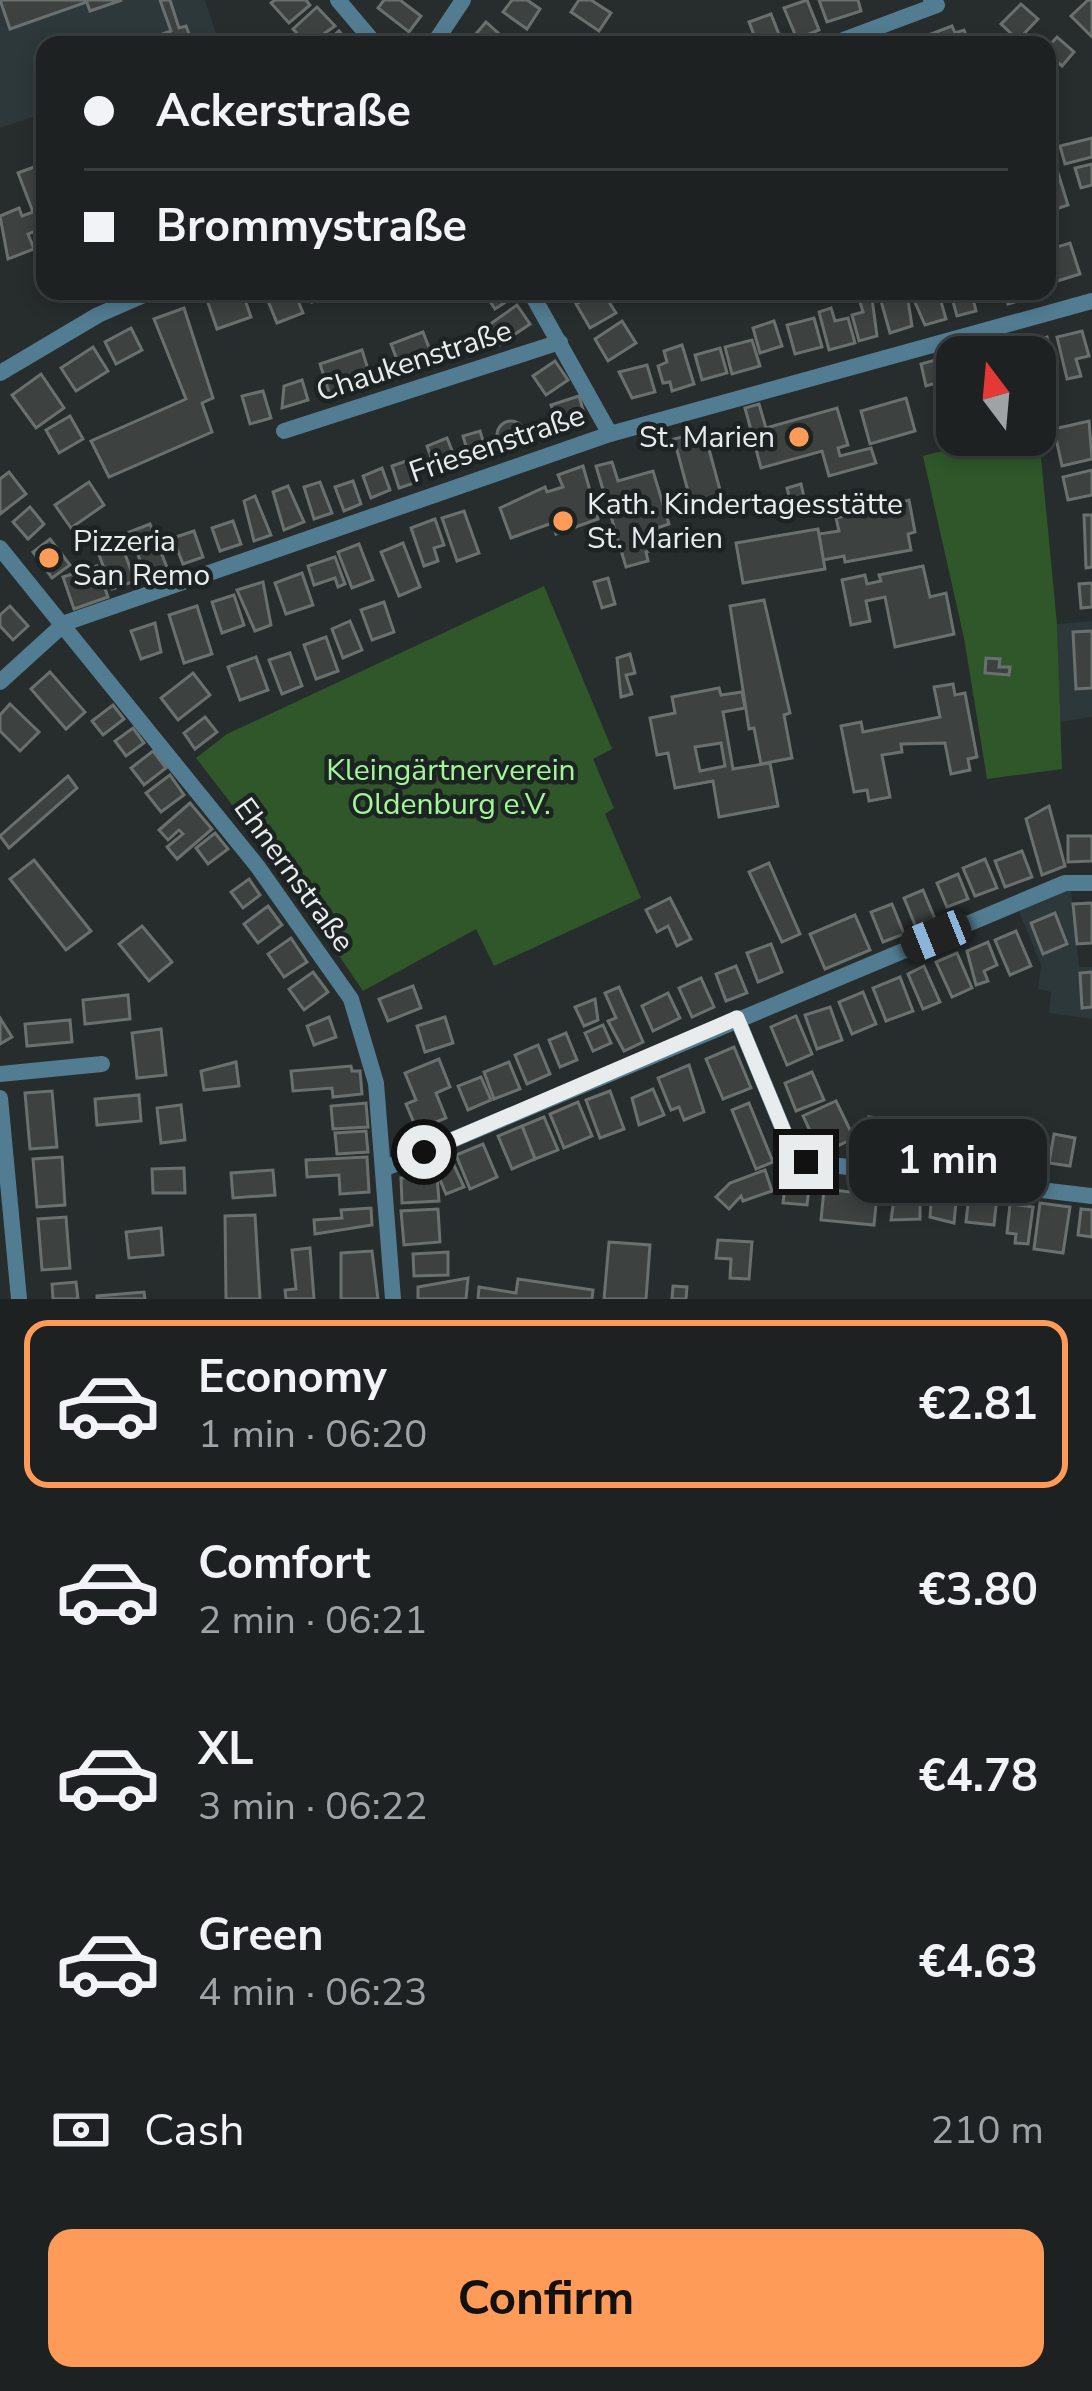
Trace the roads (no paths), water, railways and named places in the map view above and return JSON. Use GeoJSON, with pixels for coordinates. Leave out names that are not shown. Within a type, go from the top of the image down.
{"type":"FeatureCollection","features":[{"type":"Feature","properties":{"kind":"street"},"geometry":{"type":"LineString","coordinates":[[338,0],[368,36]]}},
{"type":"Feature","properties":{"kind":"street"},"geometry":{"type":"LineString","coordinates":[[439,36],[464,0]]}},
{"type":"Feature","properties":{"kind":"street"},"geometry":{"type":"LineString","coordinates":[[852,36],[934,3]]}},
{"type":"Feature","properties":{"kind":"street"},"geometry":{"type":"LineString","coordinates":[[0,374],[98,315],[132,300]]}},
{"type":"Feature","properties":{"kind":"street","name":"Chaukenstraße"},"geometry":{"type":"LineString","coordinates":[[535,300],[610,434]]}},
{"type":"Feature","properties":{"kind":"street","name":"Friesenstraße"},"geometry":{"type":"LineString","coordinates":[[65,623],[610,434],[1092,301]]}},
{"type":"Feature","properties":{"kind":"street","name":"Chaukenstraße"},"geometry":{"type":"LineString","coordinates":[[284,430],[560,342]]}},
{"type":"Feature","properties":{"kind":"street","name":"Ehnernstraße"},"geometry":{"type":"LineString","coordinates":[[0,548],[259,867],[351,999],[376,1083],[393,1299]]}},
{"type":"Feature","properties":{"kind":"street"},"geometry":{"type":"LineString","coordinates":[[0,682],[65,623]]}},
{"type":"Feature","properties":{"kind":"street"},"geometry":{"type":"LineString","coordinates":[[383,1169],[1065,884],[1092,883]]}},
{"type":"Feature","properties":{"kind":"street"},"geometry":{"type":"LineString","coordinates":[[737,1018],[792,1151],[806,1162],[1092,1196]]}},
{"type":"Feature","properties":{"kind":"street"},"geometry":{"type":"LineString","coordinates":[[0,1074],[102,1064]]}},
{"type":"Feature","properties":{"kind":"street"},"geometry":{"type":"LineString","coordinates":[[0,1098],[19,1299]]}},
{"type":"Feature","properties":{"kind":"place","name":"St. Marien"},"geometry":{"type":"Point","coordinates":[799,437]}},
{"type":"Feature","properties":{"kind":"place","name":"Kath. Kindertagesstätte St. Marien"},"geometry":{"type":"Point","coordinates":[563,521]}},
{"type":"Feature","properties":{"kind":"place","name":"Pizzeria San Remo"},"geometry":{"type":"Point","coordinates":[49,558]}},
{"type":"Feature","properties":{"kind":"park label","name":"Kleingärtnerverein Oldenburg e.V."},"geometry":{"type":"Point","coordinates":[451,787]}}]}
